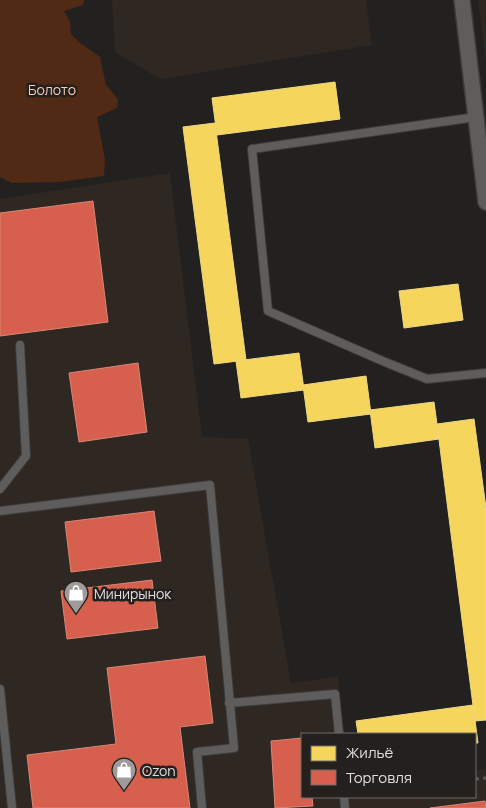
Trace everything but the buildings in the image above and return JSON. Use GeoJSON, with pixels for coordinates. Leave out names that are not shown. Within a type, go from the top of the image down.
{"type":"FeatureCollection","features":[{"type":"Feature","properties":{"kind":"street"},"geometry":{"type":"LineString","coordinates":[[462,0],[486,202]]}},
{"type":"Feature","properties":{"kind":"lane"},"geometry":{"type":"LineString","coordinates":[[476,117],[252,149],[268,311],[427,379],[486,373]]}},
{"type":"Feature","properties":{"kind":"lane"},"geometry":{"type":"LineString","coordinates":[[0,490],[26,456],[20,345]]}},
{"type":"Feature","properties":{"kind":"lane"},"geometry":{"type":"LineString","coordinates":[[0,510],[210,485],[234,748],[197,752],[202,808]]}},
{"type":"Feature","properties":{"kind":"lane"},"geometry":{"type":"LineString","coordinates":[[0,689],[12,808]]}},
{"type":"Feature","properties":{"kind":"lane"},"geometry":{"type":"LineString","coordinates":[[229,703],[335,694],[339,733]]}},
{"type":"Feature","properties":{"kind":"shaded area"},"geometry":{"type":"Polygon","coordinates":[[[112,0],[366,0],[372,45],[160,79],[115,52],[112,0]]]}},
{"type":"Feature","properties":{"kind":"shaded area"},"geometry":{"type":"Polygon","coordinates":[[[478,0],[486,0],[486,64],[478,0]]]}},
{"type":"Feature","properties":{"kind":"shaded area"},"geometry":{"type":"Polygon","coordinates":[[[170,173],[202,437],[248,439],[291,683],[338,677],[344,733],[301,733],[301,798],[476,798],[476,771],[486,769],[486,808],[0,808],[0,199],[170,173]]]}},
{"type":"Feature","properties":{"kind":"green space","name":"Болото"},"geometry":{"type":"Polygon","coordinates":[[[0,0],[84,0],[83,5],[64,11],[70,22],[71,34],[100,57],[106,85],[118,99],[117,108],[97,117],[105,160],[104,176],[59,182],[12,183],[0,177],[0,0]]]}},
{"type":"Feature","properties":{"kind":"place","name":"Минирынок"},"geometry":{"type":"Point","coordinates":[76,614]}},
{"type":"Feature","properties":{"kind":"place","name":"Ozon"},"geometry":{"type":"Point","coordinates":[124,791]}}]}
